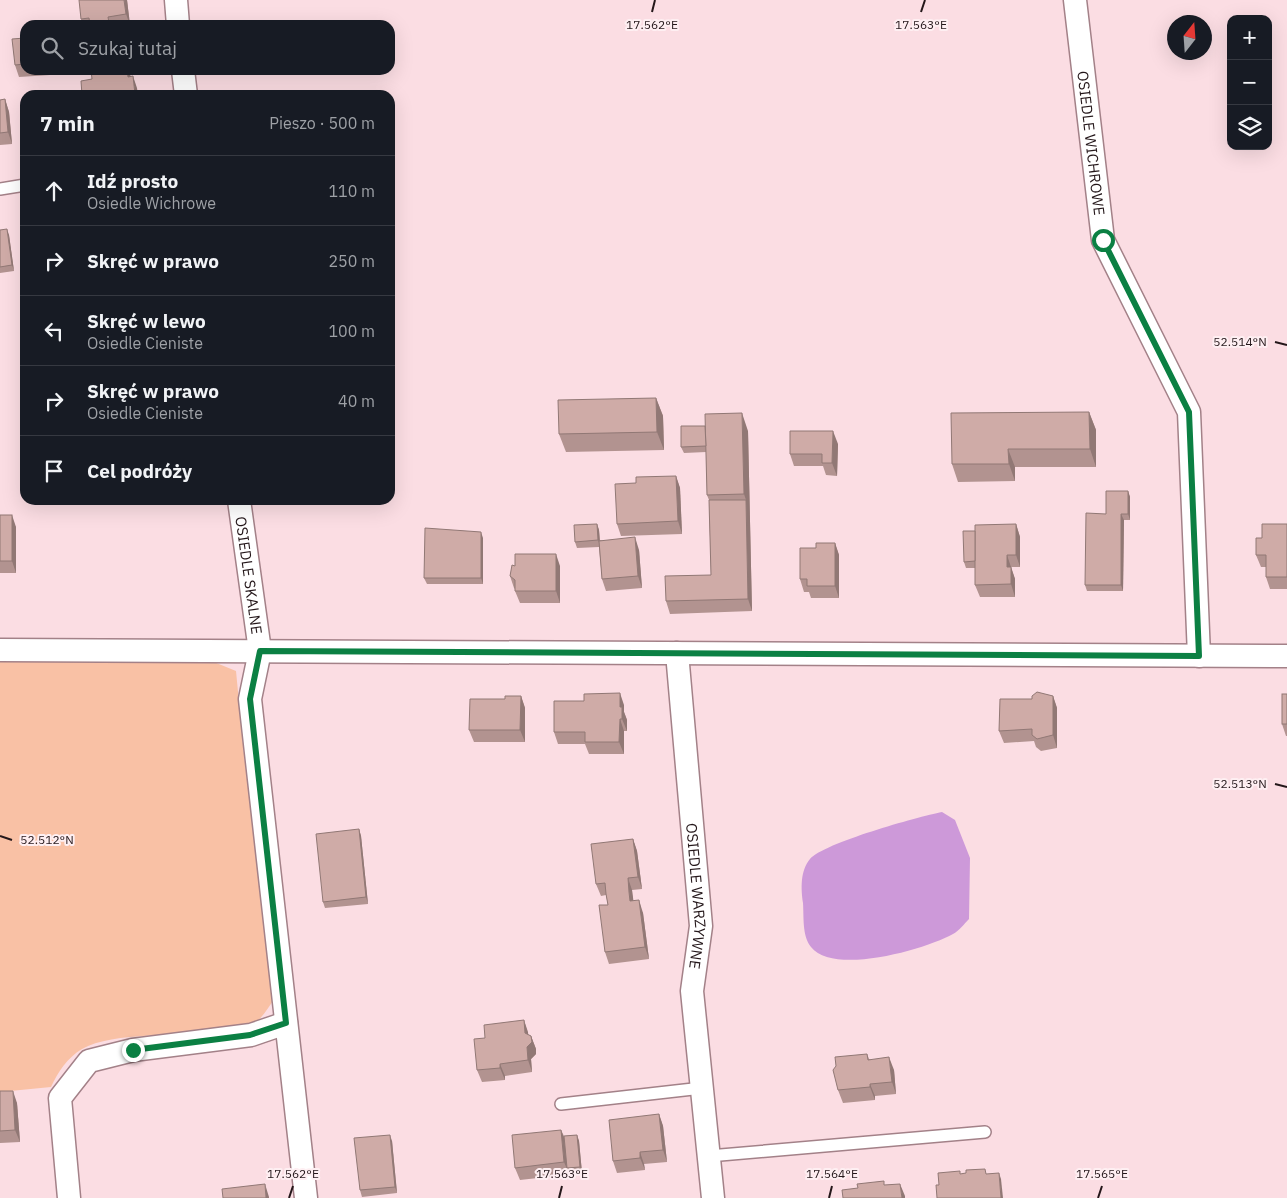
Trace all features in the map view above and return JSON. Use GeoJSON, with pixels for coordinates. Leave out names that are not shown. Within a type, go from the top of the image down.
{"type":"FeatureCollection","features":[{"type":"Feature","properties":{"kind":"street"},"geometry":{"type":"LineString","coordinates":[[176,0],[178,20]]}},
{"type":"Feature","properties":{"kind":"street","name":"OSIEDLE WICHROWE"},"geometry":{"type":"LineString","coordinates":[[1075,0],[1103,240],[1189,412],[1199,656]]}},
{"type":"Feature","properties":{"kind":"street"},"geometry":{"type":"LineString","coordinates":[[184,75],[185,90]]}},
{"type":"Feature","properties":{"kind":"street","name":"OSIEDLE SKALNE"},"geometry":{"type":"LineString","coordinates":[[240,505],[260,651],[250,699],[306,1198]]}},
{"type":"Feature","properties":{"kind":"street"},"geometry":{"type":"LineString","coordinates":[[0,650],[1287,656]]}},
{"type":"Feature","properties":{"kind":"street","name":"OSIEDLE WARZYWNE"},"geometry":{"type":"LineString","coordinates":[[676,652],[701,926],[692,991],[713,1198]]}},
{"type":"Feature","properties":{"kind":"street"},"geometry":{"type":"LineString","coordinates":[[69,1198],[60,1098],[89,1061],[133,1050],[250,1035],[286,1023]]}},
{"type":"Feature","properties":{"kind":"lane"},"geometry":{"type":"LineString","coordinates":[[0,189],[20,186]]}},
{"type":"Feature","properties":{"kind":"lane"},"geometry":{"type":"LineString","coordinates":[[561,1104],[702,1088]]}},
{"type":"Feature","properties":{"kind":"lane"},"geometry":{"type":"LineString","coordinates":[[709,1156],[985,1132]]}},
{"type":"Feature","properties":{"kind":"shaded area"},"geometry":{"type":"Polygon","coordinates":[[[0,660],[209,660],[236,671],[244,754],[274,999],[263,1015],[252,1025],[235,1030],[130,1037],[95,1043],[82,1049],[67,1061],[51,1087],[0,1092],[0,660]]]}},
{"type":"Feature","properties":{"kind":"shaded area"},"geometry":{"type":"Polygon","coordinates":[[[942,812],[955,820],[970,858],[969,919],[955,933],[940,940],[880,957],[859,960],[839,959],[823,955],[811,947],[805,932],[802,886],[804,869],[810,859],[851,838],[942,812]]]}},
{"type":"Feature","properties":{"kind":"building"},"geometry":{"type":"Polygon","coordinates":[[[79,0],[124,0],[126,14],[108,17],[108,20],[81,19],[79,0]]]}},
{"type":"Feature","properties":{"kind":"building"},"geometry":{"type":"Polygon","coordinates":[[[20,38],[20,64],[15,65],[12,39],[20,38]]]}},
{"type":"Feature","properties":{"kind":"building"},"geometry":{"type":"Polygon","coordinates":[[[92,75],[133,76],[135,90],[82,90],[81,81],[92,79],[92,75]]]}},
{"type":"Feature","properties":{"kind":"building"},"geometry":{"type":"Polygon","coordinates":[[[5,99],[8,132],[0,133],[0,100],[5,99]]]}},
{"type":"Feature","properties":{"kind":"building"},"geometry":{"type":"Polygon","coordinates":[[[7,229],[12,265],[0,267],[0,230],[7,229]]]}},
{"type":"Feature","properties":{"kind":"building"},"geometry":{"type":"Polygon","coordinates":[[[656,398],[657,432],[559,434],[558,400],[656,398]]]}},
{"type":"Feature","properties":{"kind":"building"},"geometry":{"type":"Polygon","coordinates":[[[1089,412],[1090,449],[1008,449],[1009,464],[952,464],[951,413],[1089,412]]]}},
{"type":"Feature","properties":{"kind":"building"},"geometry":{"type":"Polygon","coordinates":[[[742,413],[744,494],[707,495],[705,414],[742,413]]]}},
{"type":"Feature","properties":{"kind":"building"},"geometry":{"type":"Polygon","coordinates":[[[681,426],[705,426],[706,446],[681,447],[681,426]]]}},
{"type":"Feature","properties":{"kind":"building"},"geometry":{"type":"Polygon","coordinates":[[[790,431],[833,431],[832,463],[822,463],[822,454],[790,454],[790,431]]]}},
{"type":"Feature","properties":{"kind":"building"},"geometry":{"type":"Polygon","coordinates":[[[676,476],[678,521],[617,524],[615,484],[636,483],[636,477],[676,476]]]}},
{"type":"Feature","properties":{"kind":"building"},"geometry":{"type":"Polygon","coordinates":[[[1106,491],[1128,491],[1128,514],[1121,514],[1121,585],[1085,585],[1086,513],[1106,514],[1106,491]]]}},
{"type":"Feature","properties":{"kind":"building"},"geometry":{"type":"Polygon","coordinates":[[[709,500],[746,500],[748,599],[666,601],[665,576],[711,575],[709,500]]]}},
{"type":"Feature","properties":{"kind":"building"},"geometry":{"type":"Polygon","coordinates":[[[0,515],[12,515],[12,561],[0,561],[0,515]]]}},
{"type":"Feature","properties":{"kind":"building"},"geometry":{"type":"Polygon","coordinates":[[[597,524],[598,540],[575,542],[574,525],[597,524]]]}},
{"type":"Feature","properties":{"kind":"building"},"geometry":{"type":"Polygon","coordinates":[[[1016,524],[1016,555],[1007,555],[1007,567],[1011,567],[1011,584],[975,585],[975,525],[1016,524]]]}},
{"type":"Feature","properties":{"kind":"building"},"geometry":{"type":"Polygon","coordinates":[[[1262,524],[1287,524],[1287,577],[1266,577],[1266,555],[1256,555],[1256,538],[1262,538],[1262,524]]]}},
{"type":"Feature","properties":{"kind":"building"},"geometry":{"type":"Polygon","coordinates":[[[425,528],[481,532],[481,578],[424,578],[425,528]]]}},
{"type":"Feature","properties":{"kind":"building"},"geometry":{"type":"Polygon","coordinates":[[[963,531],[975,531],[975,561],[964,562],[963,531]]]}},
{"type":"Feature","properties":{"kind":"building"},"geometry":{"type":"Polygon","coordinates":[[[635,537],[638,576],[602,579],[599,541],[635,537]]]}},
{"type":"Feature","properties":{"kind":"building"},"geometry":{"type":"Polygon","coordinates":[[[816,543],[835,543],[835,586],[807,586],[807,579],[800,579],[800,548],[816,548],[816,543]]]}},
{"type":"Feature","properties":{"kind":"building"},"geometry":{"type":"Polygon","coordinates":[[[515,554],[556,554],[556,591],[515,591],[515,580],[510,576],[512,565],[515,566],[515,554]]]}},
{"type":"Feature","properties":{"kind":"building"},"geometry":{"type":"Polygon","coordinates":[[[1037,692],[1053,696],[1053,735],[1037,739],[1032,735],[1032,729],[999,731],[1000,699],[1032,699],[1032,696],[1037,692]]]}},
{"type":"Feature","properties":{"kind":"building"},"geometry":{"type":"Polygon","coordinates":[[[620,693],[622,719],[620,719],[619,742],[585,742],[585,732],[554,732],[554,701],[584,701],[584,694],[620,693]]]}},
{"type":"Feature","properties":{"kind":"building"},"geometry":{"type":"Polygon","coordinates":[[[1282,694],[1287,694],[1287,724],[1282,724],[1282,694]]]}},
{"type":"Feature","properties":{"kind":"building"},"geometry":{"type":"Polygon","coordinates":[[[505,696],[521,696],[520,730],[469,730],[470,699],[505,699],[505,696]]]}},
{"type":"Feature","properties":{"kind":"building"},"geometry":{"type":"Polygon","coordinates":[[[359,829],[366,897],[323,902],[316,834],[359,829]]]}},
{"type":"Feature","properties":{"kind":"building"},"geometry":{"type":"Polygon","coordinates":[[[633,839],[638,877],[628,878],[630,901],[639,900],[645,947],[605,952],[599,905],[608,905],[605,883],[596,884],[591,844],[633,839]]]}},
{"type":"Feature","properties":{"kind":"building"},"geometry":{"type":"Polygon","coordinates":[[[524,1020],[525,1033],[531,1036],[532,1042],[527,1047],[528,1060],[500,1064],[500,1068],[477,1070],[474,1039],[485,1038],[484,1025],[524,1020]]]}},
{"type":"Feature","properties":{"kind":"building"},"geometry":{"type":"Polygon","coordinates":[[[867,1054],[868,1060],[889,1057],[892,1082],[870,1084],[870,1087],[838,1090],[833,1070],[836,1066],[835,1057],[867,1054]]]}},
{"type":"Feature","properties":{"kind":"building"},"geometry":{"type":"Polygon","coordinates":[[[0,1091],[13,1091],[15,1130],[0,1131],[0,1091]]]}},
{"type":"Feature","properties":{"kind":"building"},"geometry":{"type":"Polygon","coordinates":[[[659,1114],[663,1150],[640,1152],[640,1158],[613,1161],[609,1120],[659,1114]]]}},
{"type":"Feature","properties":{"kind":"building"},"geometry":{"type":"Polygon","coordinates":[[[561,1130],[564,1162],[515,1168],[512,1135],[561,1130]]]}},
{"type":"Feature","properties":{"kind":"building"},"geometry":{"type":"Polygon","coordinates":[[[390,1135],[395,1187],[360,1190],[354,1138],[390,1135]]]}},
{"type":"Feature","properties":{"kind":"building"},"geometry":{"type":"Polygon","coordinates":[[[577,1135],[580,1167],[567,1168],[564,1136],[577,1135]]]}},
{"type":"Feature","properties":{"kind":"building"},"geometry":{"type":"Polygon","coordinates":[[[985,1169],[986,1174],[999,1173],[1001,1198],[937,1198],[936,1185],[939,1185],[938,1173],[960,1171],[960,1174],[966,1173],[966,1170],[985,1169]]]}},
{"type":"Feature","properties":{"kind":"building"},"geometry":{"type":"Polygon","coordinates":[[[884,1181],[884,1185],[900,1184],[902,1198],[843,1198],[842,1190],[858,1188],[857,1184],[884,1181]]]}},
{"type":"Feature","properties":{"kind":"building"},"geometry":{"type":"Polygon","coordinates":[[[265,1184],[266,1198],[223,1198],[222,1189],[265,1184]]]}},
{"type":"Feature","properties":{"kind":"route"},"geometry":{"type":"LineString","coordinates":[[133,1050],[250,1035],[286,1023],[250,699],[260,651],[1199,656],[1189,412],[1103,240]]}}]}
